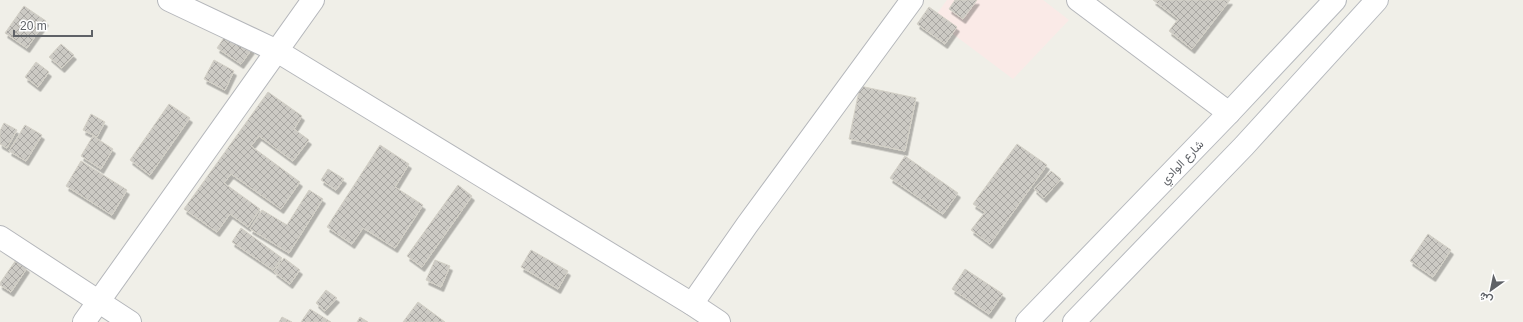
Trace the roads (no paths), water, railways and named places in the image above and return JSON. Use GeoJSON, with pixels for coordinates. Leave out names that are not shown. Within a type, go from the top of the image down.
{"type":"FeatureCollection","features":[{"type":"Feature","properties":{"kind":"street"},"geometry":{"type":"LineString","coordinates":[[169,0],[277,52],[692,304],[718,322]]}},
{"type":"Feature","properties":{"kind":"street"},"geometry":{"type":"LineString","coordinates":[[84,322],[313,0]]}},
{"type":"Feature","properties":{"kind":"street"},"geometry":{"type":"LineString","coordinates":[[692,304],[751,219],[912,0]]}},
{"type":"Feature","properties":{"kind":"street"},"geometry":{"type":"LineString","coordinates":[[1078,0],[1230,113]]}},
{"type":"Feature","properties":{"kind":"street","name":"شارع الوادي"},"geometry":{"type":"LineString","coordinates":[[1027,322],[1230,113],[1335,0]]}},
{"type":"Feature","properties":{"kind":"street"},"geometry":{"type":"LineString","coordinates":[[1074,322],[1244,146],[1377,0]]}},
{"type":"Feature","properties":{"kind":"street"},"geometry":{"type":"LineString","coordinates":[[0,237],[99,300],[130,322]]}}]}
